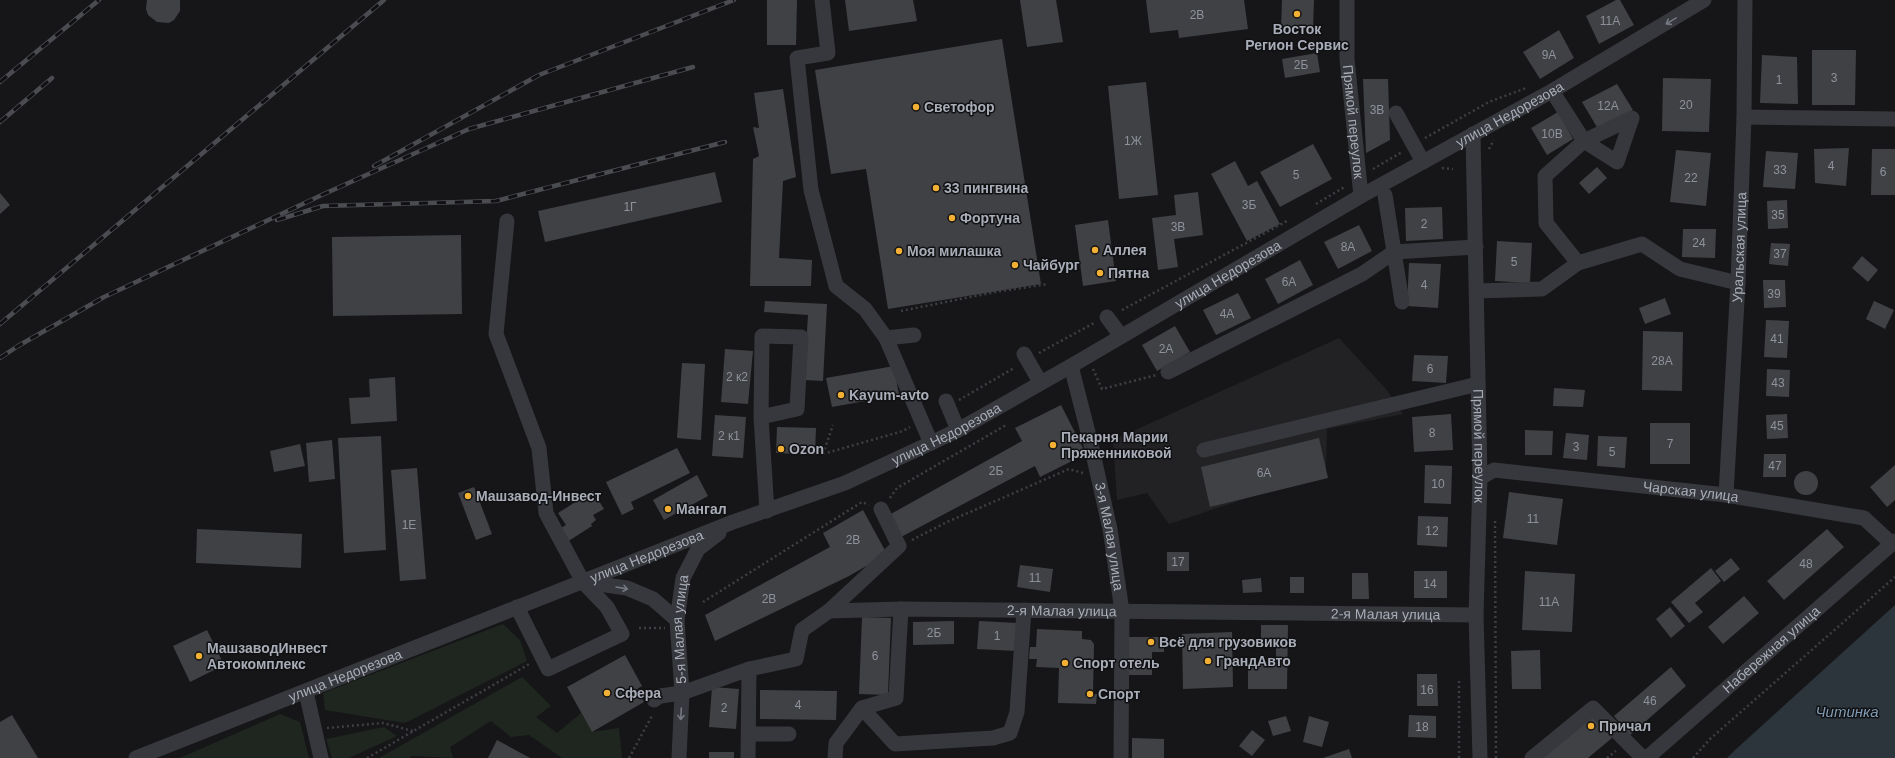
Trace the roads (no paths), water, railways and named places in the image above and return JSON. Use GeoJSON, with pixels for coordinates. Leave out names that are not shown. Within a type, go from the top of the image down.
{"type":"FeatureCollection","features":[{"type":"Feature","properties":{"kind":"street"},"geometry":{"type":"LineString","coordinates":[[822,0],[828,52],[797,58],[811,190],[836,286],[865,309],[886,338],[931,443]]}},
{"type":"Feature","properties":{"kind":"street","name":"Прямой переулок"},"geometry":{"type":"LineString","coordinates":[[1347,0],[1347,59],[1361,196]]}},
{"type":"Feature","properties":{"kind":"street","name":"улица Недорезова"},"geometry":{"type":"LineString","coordinates":[[136,758],[733,522],[845,483],[958,430],[1040,382],[1071,366],[1361,196],[1552,91],[1704,0]]}},
{"type":"Feature","properties":{"kind":"street","name":"Уральская улица"},"geometry":{"type":"LineString","coordinates":[[1726,495],[1738,283],[1744,117],[1745,0]]}},
{"type":"Feature","properties":{"kind":"street"},"geometry":{"type":"LineString","coordinates":[[1552,91],[1584,141],[1545,176],[1546,223],[1578,263]]}},
{"type":"Feature","properties":{"kind":"street"},"geometry":{"type":"LineString","coordinates":[[1396,113],[1423,162]]}},
{"type":"Feature","properties":{"kind":"street"},"geometry":{"type":"LineString","coordinates":[[1744,117],[1895,119]]}},
{"type":"Feature","properties":{"kind":"street","name":"Прямой переулок"},"geometry":{"type":"LineString","coordinates":[[1473,134],[1480,478],[1476,615],[1480,758]]}},
{"type":"Feature","properties":{"kind":"street"},"geometry":{"type":"LineString","coordinates":[[1385,195],[1402,302]]}},
{"type":"Feature","properties":{"kind":"street"},"geometry":{"type":"LineString","coordinates":[[507,221],[496,334],[539,448],[546,513],[583,582],[607,607],[622,634],[548,669],[517,607]]}},
{"type":"Feature","properties":{"kind":"street"},"geometry":{"type":"LineString","coordinates":[[1477,290],[1542,288],[1578,263],[1642,244],[1680,269],[1738,283]]}},
{"type":"Feature","properties":{"kind":"street"},"geometry":{"type":"LineString","coordinates":[[1168,372],[1362,274],[1394,252],[1476,247]]}},
{"type":"Feature","properties":{"kind":"street"},"geometry":{"type":"LineString","coordinates":[[1102,319],[1121,336]]}},
{"type":"Feature","properties":{"kind":"street"},"geometry":{"type":"LineString","coordinates":[[886,338],[914,335]]}},
{"type":"Feature","properties":{"kind":"street"},"geometry":{"type":"LineString","coordinates":[[761,417],[797,409],[801,337],[762,336],[761,417],[767,510]]}},
{"type":"Feature","properties":{"kind":"street"},"geometry":{"type":"LineString","coordinates":[[1029,355],[1040,382]]}},
{"type":"Feature","properties":{"kind":"street","name":"3-я Малая улица"},"geometry":{"type":"LineString","coordinates":[[1071,366],[1110,529],[1122,611],[1122,758]]}},
{"type":"Feature","properties":{"kind":"street"},"geometry":{"type":"LineString","coordinates":[[1204,450],[1478,384]]}},
{"type":"Feature","properties":{"kind":"street"},"geometry":{"type":"LineString","coordinates":[[950,402],[958,430]]}},
{"type":"Feature","properties":{"kind":"street","name":"Чарская улица"},"geometry":{"type":"LineString","coordinates":[[1480,478],[1494,470],[1726,495],[1864,518],[1894,543]]}},
{"type":"Feature","properties":{"kind":"street"},"geometry":{"type":"LineString","coordinates":[[657,698],[682,693],[749,669],[796,659],[802,630],[829,611],[900,546],[882,509]]}},
{"type":"Feature","properties":{"kind":"street","name":"5-я Малая улица"},"geometry":{"type":"LineString","coordinates":[[679,758],[682,693],[671,624],[683,578],[698,549],[733,522]]}},
{"type":"Feature","properties":{"kind":"street","name":"Набережная улица"},"geometry":{"type":"LineString","coordinates":[[1647,758],[1894,543]]}},
{"type":"Feature","properties":{"kind":"street"},"geometry":{"type":"LineString","coordinates":[[583,582],[627,588],[653,599],[671,624]]}},
{"type":"Feature","properties":{"kind":"street"},"geometry":{"type":"LineString","coordinates":[[835,758],[836,743],[862,708],[896,698],[901,609]]}},
{"type":"Feature","properties":{"kind":"street","name":"2-я Малая улица"},"geometry":{"type":"LineString","coordinates":[[829,611],[901,609],[1476,615]]}},
{"type":"Feature","properties":{"kind":"street"},"geometry":{"type":"LineString","coordinates":[[862,708],[895,744],[993,738],[1010,733],[1017,712],[1024,610]]}},
{"type":"Feature","properties":{"kind":"street"},"geometry":{"type":"LineString","coordinates":[[748,758],[750,734],[749,669]]}},
{"type":"Feature","properties":{"kind":"street"},"geometry":{"type":"LineString","coordinates":[[306,692],[321,758]]}},
{"type":"Feature","properties":{"kind":"street"},"geometry":{"type":"LineString","coordinates":[[1532,758],[1594,708],[1643,758]]}},
{"type":"Feature","properties":{"kind":"street"},"geometry":{"type":"LineString","coordinates":[[750,734],[789,734]]}},
{"type":"Feature","properties":{"kind":"water","name":"Читинка"},"geometry":{"type":"Polygon","coordinates":[[[1895,605],[1895,758],[1727,758],[1734,751],[1895,605]]]}},
{"type":"Feature","properties":{"kind":"railway"},"geometry":{"type":"LineString","coordinates":[[0,82],[99,0]]}},
{"type":"Feature","properties":{"kind":"railway"},"geometry":{"type":"LineString","coordinates":[[0,324],[384,0]]}},
{"type":"Feature","properties":{"kind":"railway"},"geometry":{"type":"LineString","coordinates":[[374,166],[539,75],[734,0]]}},
{"type":"Feature","properties":{"kind":"railway"},"geometry":{"type":"LineString","coordinates":[[0,358],[18,346],[104,297],[324,194],[469,129],[693,67]]}},
{"type":"Feature","properties":{"kind":"railway"},"geometry":{"type":"LineString","coordinates":[[0,122],[52,78]]}},
{"type":"Feature","properties":{"kind":"railway"},"geometry":{"type":"LineString","coordinates":[[277,220],[323,206],[496,201],[725,142]]}},
{"type":"Feature","properties":{"kind":"place","name":"Восток Регион Сервис"},"geometry":{"type":"Point","coordinates":[1297,14]}},
{"type":"Feature","properties":{"kind":"place","name":"Светофор"},"geometry":{"type":"Point","coordinates":[916,107]}},
{"type":"Feature","properties":{"kind":"place","name":"33 пингвина"},"geometry":{"type":"Point","coordinates":[936,188]}},
{"type":"Feature","properties":{"kind":"place","name":"Фортуна"},"geometry":{"type":"Point","coordinates":[952,218]}},
{"type":"Feature","properties":{"kind":"place","name":"Аллея"},"geometry":{"type":"Point","coordinates":[1095,250]}},
{"type":"Feature","properties":{"kind":"place","name":"Моя милашка"},"geometry":{"type":"Point","coordinates":[899,251]}},
{"type":"Feature","properties":{"kind":"place","name":"Чайбург"},"geometry":{"type":"Point","coordinates":[1015,265]}},
{"type":"Feature","properties":{"kind":"place","name":"Пятна"},"geometry":{"type":"Point","coordinates":[1100,273]}},
{"type":"Feature","properties":{"kind":"place","name":"Kayum-avto"},"geometry":{"type":"Point","coordinates":[841,395]}},
{"type":"Feature","properties":{"kind":"place","name":"Пекарня Марии Пряженниковой"},"geometry":{"type":"Point","coordinates":[1053,445]}},
{"type":"Feature","properties":{"kind":"place","name":"Ozon"},"geometry":{"type":"Point","coordinates":[781,449]}},
{"type":"Feature","properties":{"kind":"place","name":"Машзавод-Инвест"},"geometry":{"type":"Point","coordinates":[468,496]}},
{"type":"Feature","properties":{"kind":"place","name":"Мангал"},"geometry":{"type":"Point","coordinates":[668,509]}},
{"type":"Feature","properties":{"kind":"place","name":"Всё для грузовиков"},"geometry":{"type":"Point","coordinates":[1151,642]}},
{"type":"Feature","properties":{"kind":"place","name":"МашзаводИнвест Автокомплекс"},"geometry":{"type":"Point","coordinates":[199,656]}},
{"type":"Feature","properties":{"kind":"place","name":"ГрандАвто"},"geometry":{"type":"Point","coordinates":[1208,661]}},
{"type":"Feature","properties":{"kind":"place","name":"Спорт отель"},"geometry":{"type":"Point","coordinates":[1065,663]}},
{"type":"Feature","properties":{"kind":"place","name":"Сфера"},"geometry":{"type":"Point","coordinates":[607,693]}},
{"type":"Feature","properties":{"kind":"place","name":"Спорт"},"geometry":{"type":"Point","coordinates":[1090,694]}},
{"type":"Feature","properties":{"kind":"place","name":"Причал"},"geometry":{"type":"Point","coordinates":[1591,726]}}]}
